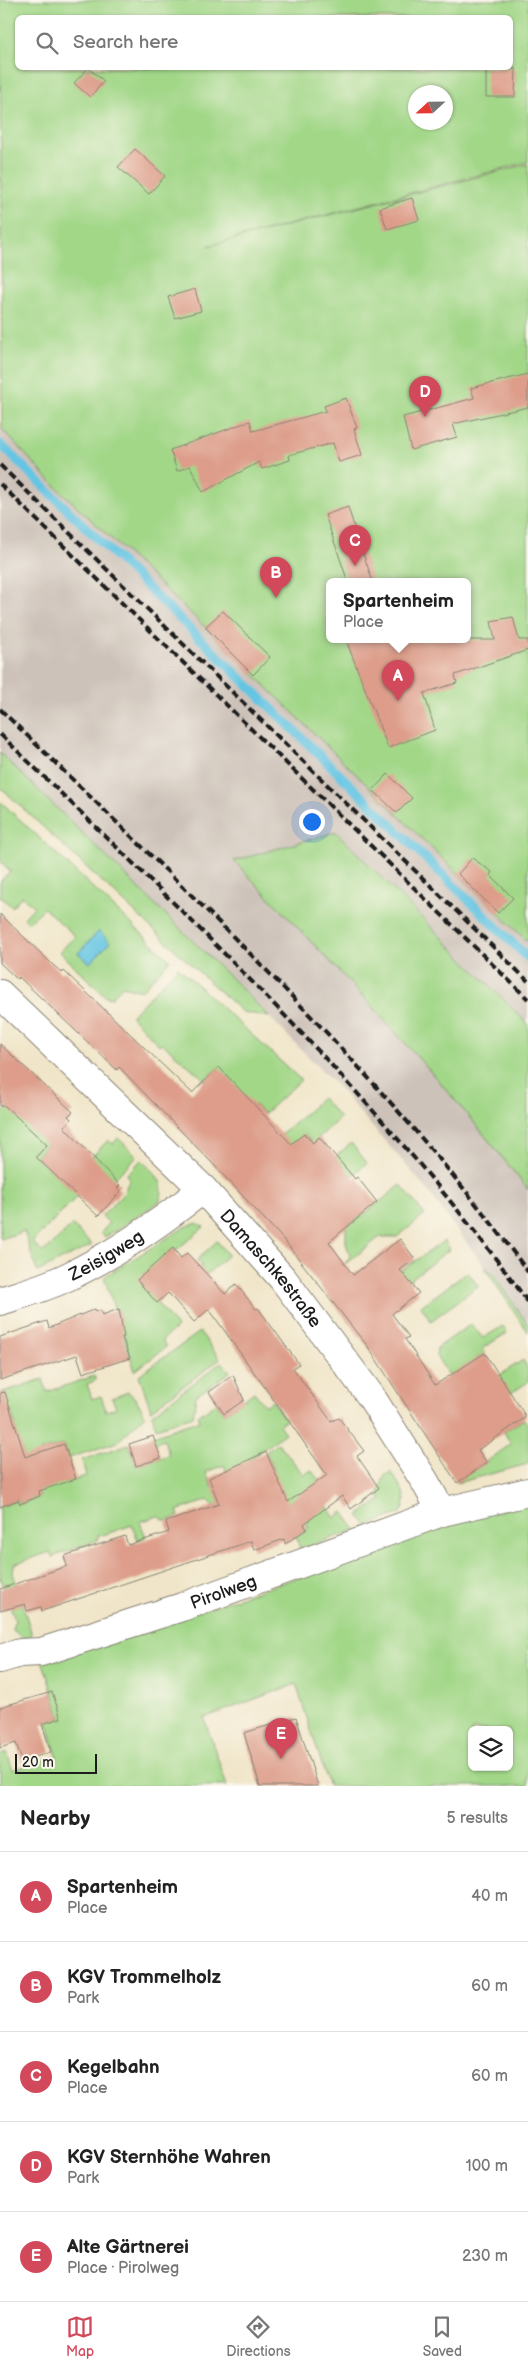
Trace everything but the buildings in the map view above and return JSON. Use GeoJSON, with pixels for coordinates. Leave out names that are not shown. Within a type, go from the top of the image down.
{"type":"FeatureCollection","features":[{"type":"Feature","properties":{"kind":"street","name":"Damaschkestraße"},"geometry":{"type":"LineString","coordinates":[[0,994],[203,1189],[283,1279],[370,1395],[442,1512]]}},
{"type":"Feature","properties":{"kind":"street","name":"Zeisigweg"},"geometry":{"type":"LineString","coordinates":[[0,1301],[46,1286],[82,1270],[147,1231],[203,1189]]}},
{"type":"Feature","properties":{"kind":"street"},"geometry":{"type":"LineString","coordinates":[[442,1512],[528,1492]]}},
{"type":"Feature","properties":{"kind":"street","name":"Pirolweg"},"geometry":{"type":"LineString","coordinates":[[0,1659],[20,1653],[41,1652],[182,1607],[442,1512]]}},
{"type":"Feature","properties":{"kind":"shaded area"},"geometry":{"type":"Polygon","coordinates":[[[0,424],[2,429],[50,481],[198,620],[528,942],[528,1024],[336,832],[234,861],[371,1003],[489,1140],[528,1190],[528,1325],[425,1187],[335,1084],[239,986],[0,753],[0,424]]]}},
{"type":"Feature","properties":{"kind":"green space"},"geometry":{"type":"Polygon","coordinates":[[[0,0],[528,0],[528,162],[208,246],[528,164],[528,942],[198,620],[50,481],[2,429],[0,0]]]}},
{"type":"Feature","properties":{"kind":"green space"},"geometry":{"type":"Polygon","coordinates":[[[0,753],[269,1017],[242,1012],[0,787],[0,753]]]}},
{"type":"Feature","properties":{"kind":"green space"},"geometry":{"type":"Polygon","coordinates":[[[0,801],[170,960],[141,991],[123,986],[111,998],[105,996],[60,952],[75,936],[44,908],[29,923],[24,918],[34,907],[22,896],[12,907],[0,896],[0,882],[10,871],[0,861],[0,801]]]}},
{"type":"Feature","properties":{"kind":"green space"},"geometry":{"type":"Polygon","coordinates":[[[336,832],[528,1024],[528,1190],[458,1104],[386,1021],[234,861],[336,832]]]}},
{"type":"Feature","properties":{"kind":"green space"},"geometry":{"type":"Polygon","coordinates":[[[178,967],[301,1080],[264,1114],[255,1105],[242,1118],[218,1068],[205,1080],[162,1043],[159,1045],[131,1016],[178,967]]]}},
{"type":"Feature","properties":{"kind":"green space"},"geometry":{"type":"Polygon","coordinates":[[[322,1098],[340,1118],[313,1143],[304,1134],[278,1157],[269,1146],[322,1098]]]}},
{"type":"Feature","properties":{"kind":"green space"},"geometry":{"type":"Polygon","coordinates":[[[8,1108],[47,1144],[36,1157],[78,1196],[32,1242],[42,1252],[50,1247],[72,1225],[92,1245],[37,1272],[24,1231],[1,1239],[0,1237],[0,1116],[8,1108]]]}},
{"type":"Feature","properties":{"kind":"green space"},"geometry":{"type":"Polygon","coordinates":[[[118,1138],[137,1156],[111,1182],[88,1161],[108,1140],[113,1144],[118,1138]]]}},
{"type":"Feature","properties":{"kind":"green space"},"geometry":{"type":"Polygon","coordinates":[[[351,1143],[367,1163],[317,1206],[317,1173],[351,1143]]]}},
{"type":"Feature","properties":{"kind":"green space"},"geometry":{"type":"Polygon","coordinates":[[[141,1160],[161,1183],[162,1189],[159,1202],[105,1237],[101,1233],[109,1223],[102,1216],[124,1193],[129,1180],[127,1174],[141,1160]]]}},
{"type":"Feature","properties":{"kind":"green space"},"geometry":{"type":"Polygon","coordinates":[[[401,1185],[425,1215],[397,1237],[380,1237],[345,1264],[350,1256],[346,1243],[346,1228],[401,1185]]]}},
{"type":"Feature","properties":{"kind":"green space"},"geometry":{"type":"Polygon","coordinates":[[[197,1223],[204,1227],[175,1251],[157,1303],[177,1327],[162,1340],[166,1347],[135,1371],[104,1277],[185,1227],[197,1223]]]}},
{"type":"Feature","properties":{"kind":"green space"},"geometry":{"type":"Polygon","coordinates":[[[217,1241],[228,1255],[206,1275],[196,1272],[202,1266],[197,1260],[217,1241]]]}},
{"type":"Feature","properties":{"kind":"green space"},"geometry":{"type":"Polygon","coordinates":[[[444,1241],[450,1249],[390,1295],[383,1283],[444,1241]]]}},
{"type":"Feature","properties":{"kind":"green space"},"geometry":{"type":"Polygon","coordinates":[[[484,1267],[492,1273],[528,1325],[528,1332],[484,1267]]]}},
{"type":"Feature","properties":{"kind":"green space"},"geometry":{"type":"Polygon","coordinates":[[[468,1272],[478,1286],[431,1321],[421,1306],[468,1272]]]}},
{"type":"Feature","properties":{"kind":"green space"},"geometry":{"type":"Polygon","coordinates":[[[471,1324],[483,1338],[503,1326],[507,1333],[483,1348],[485,1353],[450,1377],[436,1356],[437,1348],[471,1324]]]}},
{"type":"Feature","properties":{"kind":"green space"},"geometry":{"type":"Polygon","coordinates":[[[200,1332],[220,1359],[151,1410],[139,1375],[200,1332]]]}},
{"type":"Feature","properties":{"kind":"green space"},"geometry":{"type":"Polygon","coordinates":[[[523,1360],[528,1369],[528,1382],[491,1406],[464,1398],[523,1360]]]}},
{"type":"Feature","properties":{"kind":"green space"},"geometry":{"type":"Polygon","coordinates":[[[222,1362],[230,1372],[196,1396],[193,1416],[156,1428],[152,1414],[222,1362]]]}},
{"type":"Feature","properties":{"kind":"green space"},"geometry":{"type":"Polygon","coordinates":[[[94,1376],[96,1380],[87,1384],[92,1399],[101,1396],[106,1411],[116,1408],[112,1398],[128,1392],[136,1399],[145,1415],[117,1442],[69,1458],[64,1444],[41,1451],[0,1481],[6,1427],[15,1424],[10,1408],[1,1411],[0,1393],[43,1379],[47,1392],[94,1376]]]}},
{"type":"Feature","properties":{"kind":"green space"},"geometry":{"type":"Polygon","coordinates":[[[254,1392],[265,1406],[272,1401],[286,1420],[279,1425],[285,1433],[250,1459],[267,1503],[233,1489],[224,1465],[206,1472],[212,1487],[220,1484],[226,1502],[214,1506],[208,1500],[177,1511],[179,1516],[165,1521],[158,1516],[140,1522],[146,1537],[138,1540],[132,1525],[97,1537],[98,1540],[52,1557],[50,1552],[14,1564],[13,1573],[32,1635],[22,1638],[12,1629],[15,1620],[0,1576],[0,1507],[18,1500],[20,1504],[40,1496],[35,1481],[63,1466],[69,1481],[86,1476],[82,1460],[129,1444],[136,1466],[169,1455],[164,1440],[155,1443],[153,1436],[200,1420],[198,1416],[216,1403],[224,1414],[254,1392]]]}},
{"type":"Feature","properties":{"kind":"green space"},"geometry":{"type":"Polygon","coordinates":[[[524,1419],[528,1425],[528,1464],[457,1483],[511,1444],[504,1432],[524,1419]]]}},
{"type":"Feature","properties":{"kind":"green space"},"geometry":{"type":"Polygon","coordinates":[[[278,1443],[304,1475],[311,1470],[327,1491],[320,1496],[335,1518],[343,1512],[356,1530],[300,1549],[296,1536],[309,1527],[262,1475],[274,1469],[266,1452],[278,1443]]]}},
{"type":"Feature","properties":{"kind":"green space"},"geometry":{"type":"Polygon","coordinates":[[[391,1472],[403,1491],[404,1507],[401,1513],[367,1526],[359,1515],[382,1499],[379,1493],[384,1476],[391,1472]]]}},
{"type":"Feature","properties":{"kind":"green space"},"geometry":{"type":"Polygon","coordinates":[[[528,1503],[528,1786],[329,1786],[296,1684],[204,1718],[227,1786],[0,1786],[0,1755],[7,1753],[13,1770],[57,1756],[47,1722],[61,1718],[42,1660],[179,1618],[470,1519],[528,1503]]]}},
{"type":"Feature","properties":{"kind":"water"},"geometry":{"type":"Polygon","coordinates":[[[99,931],[110,942],[90,963],[78,953],[99,931]]]}},
{"type":"Feature","properties":{"kind":"waterway"},"geometry":{"type":"LineString","coordinates":[[0,444],[528,958]]}},
{"type":"Feature","properties":{"kind":"railway"},"geometry":{"type":"LineString","coordinates":[[0,465],[528,981]]}},
{"type":"Feature","properties":{"kind":"railway"},"geometry":{"type":"LineString","coordinates":[[0,484],[528,999]]}},
{"type":"Feature","properties":{"kind":"railway"},"geometry":{"type":"LineString","coordinates":[[0,709],[208,911],[343,1050],[469,1195],[528,1272]]}},
{"type":"Feature","properties":{"kind":"railway"},"geometry":{"type":"LineString","coordinates":[[0,734],[139,869],[343,1077],[469,1224],[528,1302]]}},
{"type":"Feature","properties":{"kind":"place","name":"KGV Sternhöhe Wahren"},"geometry":{"type":"Point","coordinates":[425,417]}},
{"type":"Feature","properties":{"kind":"place","name":"Kegelbahn"},"geometry":{"type":"Point","coordinates":[355,566]}},
{"type":"Feature","properties":{"kind":"place","name":"KGV Trommelholz"},"geometry":{"type":"Point","coordinates":[276,598]}},
{"type":"Feature","properties":{"kind":"place","name":"Spartenheim"},"geometry":{"type":"Point","coordinates":[398,701]}},
{"type":"Feature","properties":{"kind":"place","name":"Alte Gärtnerei"},"geometry":{"type":"Point","coordinates":[281,1759]}}]}
